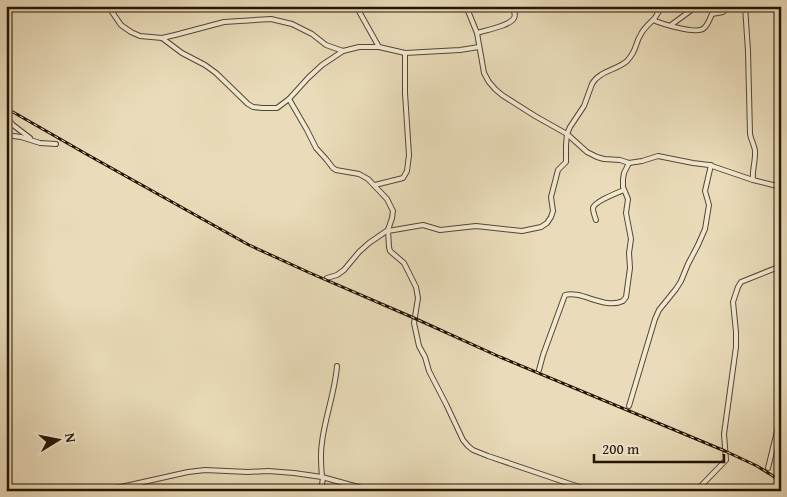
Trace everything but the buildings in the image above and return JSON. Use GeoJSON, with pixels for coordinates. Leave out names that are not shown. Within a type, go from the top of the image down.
{"type":"FeatureCollection","features":[{"type":"Feature","properties":{"kind":"street"},"geometry":{"type":"LineString","coordinates":[[6,9],[16,6]]}},
{"type":"Feature","properties":{"kind":"street"},"geometry":{"type":"LineString","coordinates":[[108,6],[121,25],[140,36],[162,38],[224,22],[270,19],[292,24],[312,34],[326,46],[343,51]]}},
{"type":"Feature","properties":{"kind":"street"},"geometry":{"type":"LineString","coordinates":[[356,6],[379,47]]}},
{"type":"Feature","properties":{"kind":"street"},"geometry":{"type":"LineString","coordinates":[[466,6],[477,33],[484,73],[494,89],[567,134],[586,152],[596,157],[629,163],[658,156],[712,165],[753,180],[781,187]]}},
{"type":"Feature","properties":{"kind":"street"},"geometry":{"type":"LineString","coordinates":[[477,33],[508,24],[513,20],[512,6]]}},
{"type":"Feature","properties":{"kind":"street"},"geometry":{"type":"LineString","coordinates":[[327,278],[337,275],[344,270],[359,252],[388,230],[423,225],[440,230],[476,226],[522,231],[548,223],[552,214],[550,197],[556,176],[558,170],[566,162],[567,134],[584,106],[594,81],[608,71],[625,63],[634,54],[639,36],[662,6]]}},
{"type":"Feature","properties":{"kind":"street"},"geometry":{"type":"LineString","coordinates":[[671,25],[697,6]]}},
{"type":"Feature","properties":{"kind":"street"},"geometry":{"type":"LineString","coordinates":[[653,20],[662,24],[696,31],[703,30],[712,14],[723,12],[729,6]]}},
{"type":"Feature","properties":{"kind":"street"},"geometry":{"type":"LineString","coordinates":[[745,6],[750,139],[755,151],[753,180]]}},
{"type":"Feature","properties":{"kind":"street"},"geometry":{"type":"LineString","coordinates":[[162,38],[182,53],[206,65],[248,104],[262,108],[278,108],[322,65],[343,51],[359,47],[379,47],[405,53],[479,47]]}},
{"type":"Feature","properties":{"kind":"street"},"geometry":{"type":"LineString","coordinates":[[375,185],[403,178],[407,172],[409,155],[405,93],[405,53]]}},
{"type":"Feature","properties":{"kind":"street"},"geometry":{"type":"LineString","coordinates":[[289,99],[316,148],[333,168],[359,174],[375,185],[387,199],[393,211],[388,230],[390,252],[404,263],[414,282],[417,293],[414,323],[419,346],[463,440],[468,446],[481,453],[591,491]]}},
{"type":"Feature","properties":{"kind":"street"},"geometry":{"type":"LineString","coordinates":[[6,116],[21,132],[40,143]]}},
{"type":"Feature","properties":{"kind":"street"},"geometry":{"type":"LineString","coordinates":[[6,135],[21,136],[40,143],[56,144]]}},
{"type":"Feature","properties":{"kind":"street"},"geometry":{"type":"LineString","coordinates":[[539,370],[565,294],[615,304],[624,301],[626,297],[631,239],[626,213],[628,199],[623,187],[624,172],[629,163]]}},
{"type":"Feature","properties":{"kind":"street"},"geometry":{"type":"LineString","coordinates":[[629,406],[655,319],[659,310],[681,281],[705,229],[709,205],[704,190],[712,165]]}},
{"type":"Feature","properties":{"kind":"street"},"geometry":{"type":"LineString","coordinates":[[596,220],[593,211],[595,204],[624,190]]}},
{"type":"Feature","properties":{"kind":"street"},"geometry":{"type":"LineString","coordinates":[[696,491],[726,460],[724,434],[736,347],[733,302],[738,287],[741,282],[781,266]]}},
{"type":"Feature","properties":{"kind":"street"},"geometry":{"type":"LineString","coordinates":[[321,491],[320,458],[336,380],[337,366]]}},
{"type":"Feature","properties":{"kind":"street"},"geometry":{"type":"LineString","coordinates":[[768,468],[781,415]]}},
{"type":"Feature","properties":{"kind":"street"},"geometry":{"type":"LineString","coordinates":[[103,491],[205,470],[281,472],[322,477],[372,491]]}},
{"type":"Feature","properties":{"kind":"railway"},"geometry":{"type":"LineString","coordinates":[[6,108],[249,245],[500,357],[725,451],[757,466],[781,481]]}}]}
